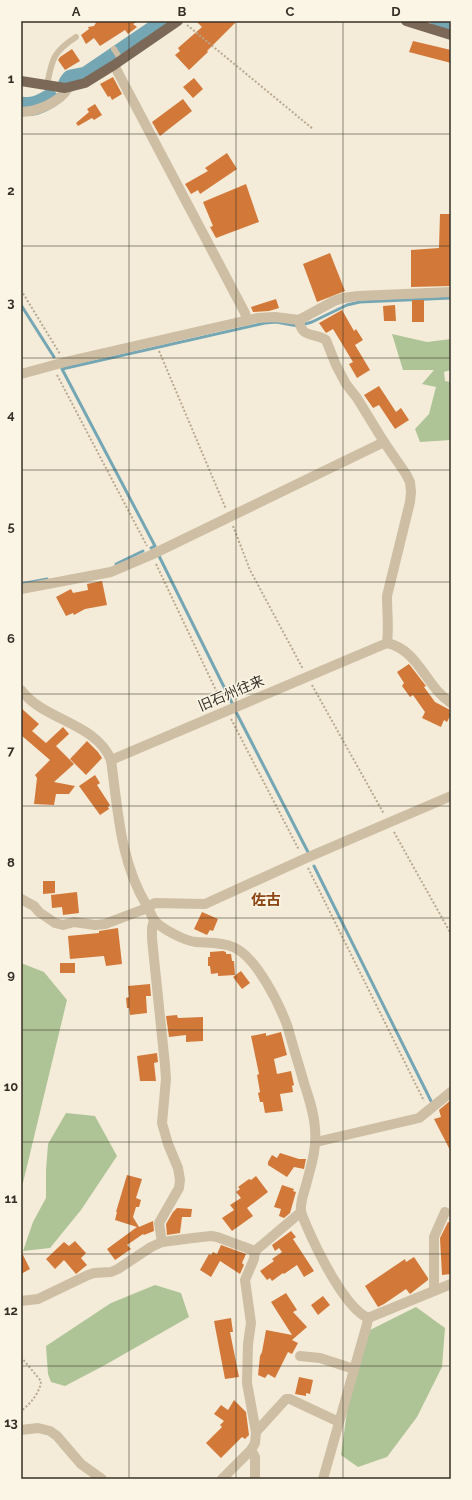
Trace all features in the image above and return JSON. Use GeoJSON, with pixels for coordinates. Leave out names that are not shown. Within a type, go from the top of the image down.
{"type":"FeatureCollection","features":[{"type":"Feature","properties":{"kind":"main road"},"geometry":{"type":"LineString","coordinates":[[21,81],[68,88],[85,83],[178,21]]}},
{"type":"Feature","properties":{"kind":"main road"},"geometry":{"type":"LineString","coordinates":[[406,21],[451,35]]}},
{"type":"Feature","properties":{"kind":"street"},"geometry":{"type":"LineString","coordinates":[[118,61],[245,313],[247,321]]}},
{"type":"Feature","properties":{"kind":"street"},"geometry":{"type":"LineString","coordinates":[[21,112],[34,111],[56,100],[64,94],[68,88]]}},
{"type":"Feature","properties":{"kind":"street"},"geometry":{"type":"LineString","coordinates":[[21,374],[52,365],[247,321],[275,317],[300,324],[343,298],[451,292]]}},
{"type":"Feature","properties":{"kind":"street"},"geometry":{"type":"LineString","coordinates":[[300,324],[304,333],[326,340],[336,365],[346,384],[357,398],[410,482],[412,492],[390,583],[387,612],[387,643],[395,644],[410,654],[435,690],[451,703]]}},
{"type":"Feature","properties":{"kind":"street"},"geometry":{"type":"LineString","coordinates":[[21,589],[111,572],[151,555],[384,442]]}},
{"type":"Feature","properties":{"kind":"street","name":"旧石州往来"},"geometry":{"type":"LineString","coordinates":[[112,760],[226,710],[387,643]]}},
{"type":"Feature","properties":{"kind":"street"},"geometry":{"type":"LineString","coordinates":[[21,690],[34,703],[91,735],[102,744],[112,760],[120,824],[128,864],[138,892],[148,907],[154,920],[179,936],[195,942],[216,942],[232,946],[241,951],[256,968],[279,1004],[310,1104],[315,1127],[316,1142],[303,1195],[301,1212],[323,1261],[358,1312],[368,1318]]}},
{"type":"Feature","properties":{"kind":"street"},"geometry":{"type":"LineString","coordinates":[[21,899],[34,906],[39,912],[55,923],[63,925],[74,922],[95,926],[105,924],[155,903],[205,904],[304,859],[451,796]]}},
{"type":"Feature","properties":{"kind":"street"},"geometry":{"type":"LineString","coordinates":[[154,920],[152,939],[166,1079],[162,1123],[168,1144],[178,1168],[180,1180],[179,1188],[159,1223],[162,1242]]}},
{"type":"Feature","properties":{"kind":"street"},"geometry":{"type":"LineString","coordinates":[[316,1142],[419,1118],[451,1092]]}},
{"type":"Feature","properties":{"kind":"street"},"geometry":{"type":"LineString","coordinates":[[222,1479],[251,1450],[255,1443],[256,1432],[247,1383],[247,1349],[251,1323],[245,1280],[254,1259],[255,1251],[301,1212]]}},
{"type":"Feature","properties":{"kind":"street"},"geometry":{"type":"LineString","coordinates":[[434,1290],[434,1237],[446,1212]]}},
{"type":"Feature","properties":{"kind":"street"},"geometry":{"type":"LineString","coordinates":[[21,1302],[38,1299],[94,1273],[111,1272],[151,1247],[162,1242],[211,1236],[255,1251]]}},
{"type":"Feature","properties":{"kind":"street"},"geometry":{"type":"LineString","coordinates":[[368,1318],[451,1284]]}},
{"type":"Feature","properties":{"kind":"street"},"geometry":{"type":"LineString","coordinates":[[322,1479],[368,1318]]}},
{"type":"Feature","properties":{"kind":"street"},"geometry":{"type":"LineString","coordinates":[[300,1356],[320,1358],[354,1369]]}},
{"type":"Feature","properties":{"kind":"street"},"geometry":{"type":"LineString","coordinates":[[256,1432],[286,1399],[290,1399],[339,1422]]}},
{"type":"Feature","properties":{"kind":"street"},"geometry":{"type":"LineString","coordinates":[[21,1430],[38,1428],[50,1431],[57,1436],[81,1464],[102,1479]]}},
{"type":"Feature","properties":{"kind":"street"},"geometry":{"type":"LineString","coordinates":[[251,1450],[255,1457],[255,1479]]}},
{"type":"Feature","properties":{"kind":"lane"},"geometry":{"type":"LineString","coordinates":[[47,85],[54,56],[62,46],[76,37]]}},
{"type":"Feature","properties":{"kind":"lane"},"geometry":{"type":"LineString","coordinates":[[114,50],[118,61]]}},
{"type":"Feature","properties":{"kind":"path"},"geometry":{"type":"LineString","coordinates":[[184,21],[313,129]]}},
{"type":"Feature","properties":{"kind":"path"},"geometry":{"type":"LineString","coordinates":[[21,290],[65,362]]}},
{"type":"Feature","properties":{"kind":"path"},"geometry":{"type":"LineString","coordinates":[[159,350],[229,516],[250,570],[306,676],[390,823],[451,934]]}},
{"type":"Feature","properties":{"kind":"path"},"geometry":{"type":"LineString","coordinates":[[52,365],[151,555],[226,710],[304,859],[429,1111]]}},
{"type":"Feature","properties":{"kind":"path"},"geometry":{"type":"LineString","coordinates":[[21,1357],[41,1381],[41,1388],[21,1411]]}},
{"type":"Feature","properties":{"kind":"green space"},"geometry":{"type":"Polygon","coordinates":[[[392,334],[427,342],[451,339],[451,370],[444,372],[445,381],[451,382],[451,440],[420,442],[415,429],[429,414],[436,387],[422,384],[434,370],[403,370],[392,334]]]}},
{"type":"Feature","properties":{"kind":"green space"},"geometry":{"type":"Polygon","coordinates":[[[21,963],[44,972],[67,1000],[21,1191],[21,963]]]}},
{"type":"Feature","properties":{"kind":"green space"},"geometry":{"type":"Polygon","coordinates":[[[66,1113],[95,1116],[117,1156],[81,1210],[50,1248],[23,1251],[33,1222],[46,1198],[48,1144],[66,1113]]]}},
{"type":"Feature","properties":{"kind":"green space"},"geometry":{"type":"Polygon","coordinates":[[[155,1285],[181,1293],[189,1317],[65,1386],[51,1382],[48,1374],[46,1346],[111,1303],[155,1285]]]}},
{"type":"Feature","properties":{"kind":"green space"},"geometry":{"type":"Polygon","coordinates":[[[416,1307],[445,1328],[442,1367],[417,1417],[387,1457],[358,1467],[341,1455],[348,1404],[370,1330],[416,1307]]]}},
{"type":"Feature","properties":{"kind":"building"},"geometry":{"type":"Polygon","coordinates":[[[97,21],[138,21],[133,24],[137,27],[128,34],[125,30],[100,46],[94,38],[86,44],[81,35],[89,29],[88,27],[94,26],[97,21]]]}},
{"type":"Feature","properties":{"kind":"building"},"geometry":{"type":"Polygon","coordinates":[[[196,21],[237,21],[189,70],[175,55],[180,51],[178,48],[202,27],[196,21]]]}},
{"type":"Feature","properties":{"kind":"building"},"geometry":{"type":"Polygon","coordinates":[[[413,41],[451,50],[451,63],[409,52],[413,41]]]}},
{"type":"Feature","properties":{"kind":"building"},"geometry":{"type":"Polygon","coordinates":[[[72,49],[80,61],[65,70],[58,60],[72,49]]]}},
{"type":"Feature","properties":{"kind":"building"},"geometry":{"type":"Polygon","coordinates":[[[113,77],[122,94],[112,100],[110,96],[108,97],[100,84],[113,77]]]}},
{"type":"Feature","properties":{"kind":"building"},"geometry":{"type":"Polygon","coordinates":[[[194,78],[203,89],[193,98],[183,87],[194,78]]]}},
{"type":"Feature","properties":{"kind":"building"},"geometry":{"type":"Polygon","coordinates":[[[183,99],[192,111],[160,136],[152,122],[183,99]]]}},
{"type":"Feature","properties":{"kind":"building"},"geometry":{"type":"Polygon","coordinates":[[[95,104],[102,115],[94,120],[92,118],[78,126],[76,123],[89,112],[87,109],[95,104]]]}},
{"type":"Feature","properties":{"kind":"building"},"geometry":{"type":"Polygon","coordinates":[[[227,153],[237,169],[200,194],[198,190],[191,194],[185,184],[208,171],[205,168],[227,153]]]}},
{"type":"Feature","properties":{"kind":"building"},"geometry":{"type":"Polygon","coordinates":[[[246,184],[259,222],[216,238],[210,227],[213,226],[203,202],[246,184]]]}},
{"type":"Feature","properties":{"kind":"building"},"geometry":{"type":"Polygon","coordinates":[[[440,214],[451,214],[451,286],[411,287],[411,250],[439,248],[440,214]]]}},
{"type":"Feature","properties":{"kind":"building"},"geometry":{"type":"Polygon","coordinates":[[[330,253],[345,291],[317,302],[303,264],[330,253]]]}},
{"type":"Feature","properties":{"kind":"building"},"geometry":{"type":"Polygon","coordinates":[[[276,299],[279,308],[269,311],[253,312],[251,307],[276,299]]]}},
{"type":"Feature","properties":{"kind":"building"},"geometry":{"type":"Polygon","coordinates":[[[412,300],[424,300],[424,322],[412,322],[412,300]]]}},
{"type":"Feature","properties":{"kind":"building"},"geometry":{"type":"Polygon","coordinates":[[[395,305],[396,321],[384,321],[383,306],[395,305]]]}},
{"type":"Feature","properties":{"kind":"building"},"geometry":{"type":"Polygon","coordinates":[[[342,310],[354,331],[356,329],[363,340],[355,345],[370,370],[357,378],[349,364],[353,362],[333,329],[326,333],[319,323],[342,310]]]}},
{"type":"Feature","properties":{"kind":"building"},"geometry":{"type":"Polygon","coordinates":[[[379,386],[396,412],[401,408],[409,420],[395,429],[379,405],[373,408],[364,395],[379,386]]]}},
{"type":"Feature","properties":{"kind":"building"},"geometry":{"type":"Polygon","coordinates":[[[102,581],[107,605],[85,609],[74,615],[73,613],[66,616],[56,597],[71,589],[73,593],[88,590],[87,584],[102,581]]]}},
{"type":"Feature","properties":{"kind":"building"},"geometry":{"type":"Polygon","coordinates":[[[409,664],[426,686],[424,687],[435,702],[450,710],[449,713],[451,714],[447,722],[444,720],[441,727],[422,718],[425,712],[413,695],[410,697],[402,686],[404,683],[397,672],[409,664]]]}},
{"type":"Feature","properties":{"kind":"building"},"geometry":{"type":"Polygon","coordinates":[[[21,708],[39,724],[32,731],[46,743],[63,727],[69,734],[56,746],[74,764],[54,782],[75,786],[69,794],[56,794],[54,805],[34,804],[37,778],[35,775],[50,760],[21,735],[21,708]]]}},
{"type":"Feature","properties":{"kind":"building"},"geometry":{"type":"Polygon","coordinates":[[[87,741],[102,758],[86,775],[70,759],[87,741]]]}},
{"type":"Feature","properties":{"kind":"building"},"geometry":{"type":"Polygon","coordinates":[[[95,775],[100,783],[97,785],[110,805],[108,807],[109,809],[100,815],[79,786],[95,775]]]}},
{"type":"Feature","properties":{"kind":"building"},"geometry":{"type":"Polygon","coordinates":[[[43,881],[55,881],[55,893],[43,894],[43,881]]]}},
{"type":"Feature","properties":{"kind":"building"},"geometry":{"type":"Polygon","coordinates":[[[77,892],[79,913],[63,915],[62,907],[52,908],[51,895],[77,892]]]}},
{"type":"Feature","properties":{"kind":"building"},"geometry":{"type":"Polygon","coordinates":[[[202,912],[218,919],[213,931],[210,930],[207,935],[194,929],[202,912]]]}},
{"type":"Feature","properties":{"kind":"building"},"geometry":{"type":"Polygon","coordinates":[[[118,928],[122,964],[106,966],[104,956],[70,959],[68,936],[99,933],[99,931],[118,928]]]}},
{"type":"Feature","properties":{"kind":"building"},"geometry":{"type":"Polygon","coordinates":[[[210,952],[226,952],[226,954],[231,954],[232,961],[234,961],[235,975],[218,976],[218,973],[211,974],[210,966],[208,966],[208,957],[210,957],[210,952]]]}},
{"type":"Feature","properties":{"kind":"building"},"geometry":{"type":"Polygon","coordinates":[[[60,963],[75,963],[75,973],[60,973],[60,963]]]}},
{"type":"Feature","properties":{"kind":"building"},"geometry":{"type":"Polygon","coordinates":[[[241,971],[250,983],[242,989],[233,977],[241,971]]]}},
{"type":"Feature","properties":{"kind":"building"},"geometry":{"type":"Polygon","coordinates":[[[150,984],[151,996],[146,996],[147,1013],[130,1015],[129,1008],[127,1008],[126,998],[129,997],[128,986],[150,984]]]}},
{"type":"Feature","properties":{"kind":"building"},"geometry":{"type":"Polygon","coordinates":[[[177,1015],[178,1018],[203,1017],[203,1041],[186,1042],[186,1035],[169,1037],[166,1016],[177,1015]]]}},
{"type":"Feature","properties":{"kind":"building"},"geometry":{"type":"Polygon","coordinates":[[[281,1032],[287,1055],[274,1059],[277,1074],[291,1071],[294,1085],[292,1086],[293,1092],[280,1094],[283,1111],[265,1113],[263,1102],[260,1102],[258,1093],[260,1092],[257,1075],[259,1074],[251,1036],[266,1033],[266,1036],[281,1032]]]}},
{"type":"Feature","properties":{"kind":"building"},"geometry":{"type":"Polygon","coordinates":[[[157,1053],[158,1062],[154,1063],[156,1081],[140,1081],[137,1056],[157,1053]]]}},
{"type":"Feature","properties":{"kind":"building"},"geometry":{"type":"Polygon","coordinates":[[[451,1100],[451,1152],[434,1119],[441,1117],[439,1110],[451,1100]]]}},
{"type":"Feature","properties":{"kind":"building"},"geometry":{"type":"Polygon","coordinates":[[[280,1153],[299,1159],[306,1159],[304,1169],[294,1167],[287,1177],[268,1165],[272,1155],[277,1158],[280,1153]]]}},
{"type":"Feature","properties":{"kind":"building"},"geometry":{"type":"Polygon","coordinates":[[[127,1175],[142,1179],[136,1198],[141,1200],[139,1207],[136,1207],[133,1217],[139,1227],[153,1221],[154,1231],[144,1235],[143,1234],[127,1245],[131,1249],[115,1260],[107,1249],[137,1227],[115,1220],[127,1175]]]}},
{"type":"Feature","properties":{"kind":"building"},"geometry":{"type":"Polygon","coordinates":[[[256,1176],[268,1192],[247,1208],[253,1216],[232,1231],[222,1218],[234,1210],[230,1205],[241,1198],[236,1192],[240,1189],[238,1187],[256,1176]]]}},
{"type":"Feature","properties":{"kind":"building"},"geometry":{"type":"Polygon","coordinates":[[[282,1185],[294,1189],[293,1191],[296,1192],[290,1213],[284,1218],[279,1216],[281,1209],[274,1207],[282,1185]]]}},
{"type":"Feature","properties":{"kind":"building"},"geometry":{"type":"Polygon","coordinates":[[[177,1208],[192,1209],[191,1217],[182,1217],[180,1233],[167,1235],[166,1224],[177,1208]]]}},
{"type":"Feature","properties":{"kind":"building"},"geometry":{"type":"Polygon","coordinates":[[[448,1222],[451,1223],[451,1274],[442,1275],[440,1238],[448,1222]]]}},
{"type":"Feature","properties":{"kind":"building"},"geometry":{"type":"Polygon","coordinates":[[[291,1231],[296,1237],[293,1239],[314,1271],[304,1277],[297,1265],[272,1281],[270,1278],[267,1280],[260,1271],[274,1261],[272,1259],[282,1252],[279,1248],[275,1251],[272,1245],[291,1231]]]}},
{"type":"Feature","properties":{"kind":"building"},"geometry":{"type":"Polygon","coordinates":[[[75,1241],[86,1253],[81,1258],[87,1265],[76,1274],[64,1260],[55,1269],[46,1259],[64,1242],[69,1246],[75,1241]]]}},
{"type":"Feature","properties":{"kind":"building"},"geometry":{"type":"Polygon","coordinates":[[[221,1245],[246,1254],[242,1263],[244,1265],[240,1274],[220,1261],[211,1277],[200,1270],[209,1254],[211,1255],[213,1252],[217,1254],[221,1245]]]}},
{"type":"Feature","properties":{"kind":"building"},"geometry":{"type":"Polygon","coordinates":[[[21,1251],[30,1269],[21,1274],[21,1251]]]}},
{"type":"Feature","properties":{"kind":"building"},"geometry":{"type":"Polygon","coordinates":[[[414,1257],[428,1280],[410,1294],[406,1289],[378,1307],[365,1286],[405,1259],[406,1262],[414,1257]]]}},
{"type":"Feature","properties":{"kind":"building"},"geometry":{"type":"Polygon","coordinates":[[[286,1293],[297,1310],[293,1312],[307,1327],[292,1340],[298,1343],[292,1354],[288,1352],[275,1378],[268,1374],[265,1378],[258,1375],[260,1356],[266,1330],[292,1335],[271,1302],[286,1293]]]}},
{"type":"Feature","properties":{"kind":"building"},"geometry":{"type":"Polygon","coordinates":[[[323,1296],[330,1305],[318,1315],[311,1305],[323,1296]]]}},
{"type":"Feature","properties":{"kind":"building"},"geometry":{"type":"Polygon","coordinates":[[[231,1318],[233,1332],[230,1332],[239,1377],[225,1379],[214,1321],[231,1318]]]}},
{"type":"Feature","properties":{"kind":"building"},"geometry":{"type":"Polygon","coordinates":[[[299,1377],[313,1380],[310,1394],[306,1393],[306,1396],[295,1394],[299,1377]]]}},
{"type":"Feature","properties":{"kind":"building"},"geometry":{"type":"Polygon","coordinates":[[[234,1400],[246,1412],[249,1435],[245,1439],[242,1437],[221,1458],[206,1443],[222,1427],[220,1425],[224,1421],[214,1414],[221,1405],[228,1410],[234,1400]]]}},
{"type":"Feature","properties":{"kind":"waterway"},"geometry":{"type":"LineString","coordinates":[[68,83],[71,79],[86,76],[167,21]]}},
{"type":"Feature","properties":{"kind":"waterway"},"geometry":{"type":"LineString","coordinates":[[440,21],[451,24]]}},
{"type":"Feature","properties":{"kind":"waterway"},"geometry":{"type":"LineString","coordinates":[[21,106],[35,106],[49,99]]}},
{"type":"Feature","properties":{"kind":"waterway"},"geometry":{"type":"LineString","coordinates":[[151,548],[155,546],[62,369],[265,323],[276,322],[298,326],[312,322],[347,305],[360,302],[451,298]]}},
{"type":"Feature","properties":{"kind":"waterway"},"geometry":{"type":"LineString","coordinates":[[21,305],[54,357]]}},
{"type":"Feature","properties":{"kind":"waterway"},"geometry":{"type":"LineString","coordinates":[[116,564],[143,551]]}},
{"type":"Feature","properties":{"kind":"waterway"},"geometry":{"type":"LineString","coordinates":[[159,556],[232,703]]}},
{"type":"Feature","properties":{"kind":"waterway"},"geometry":{"type":"LineString","coordinates":[[21,584],[47,579]]}},
{"type":"Feature","properties":{"kind":"waterway"},"geometry":{"type":"LineString","coordinates":[[236,712],[309,854]]}},
{"type":"Feature","properties":{"kind":"waterway"},"geometry":{"type":"LineString","coordinates":[[314,866],[431,1101]]}},
{"type":"Feature","properties":{"kind":"district","name":"佐古"},"geometry":{"type":"Point","coordinates":[266,900]}}]}
